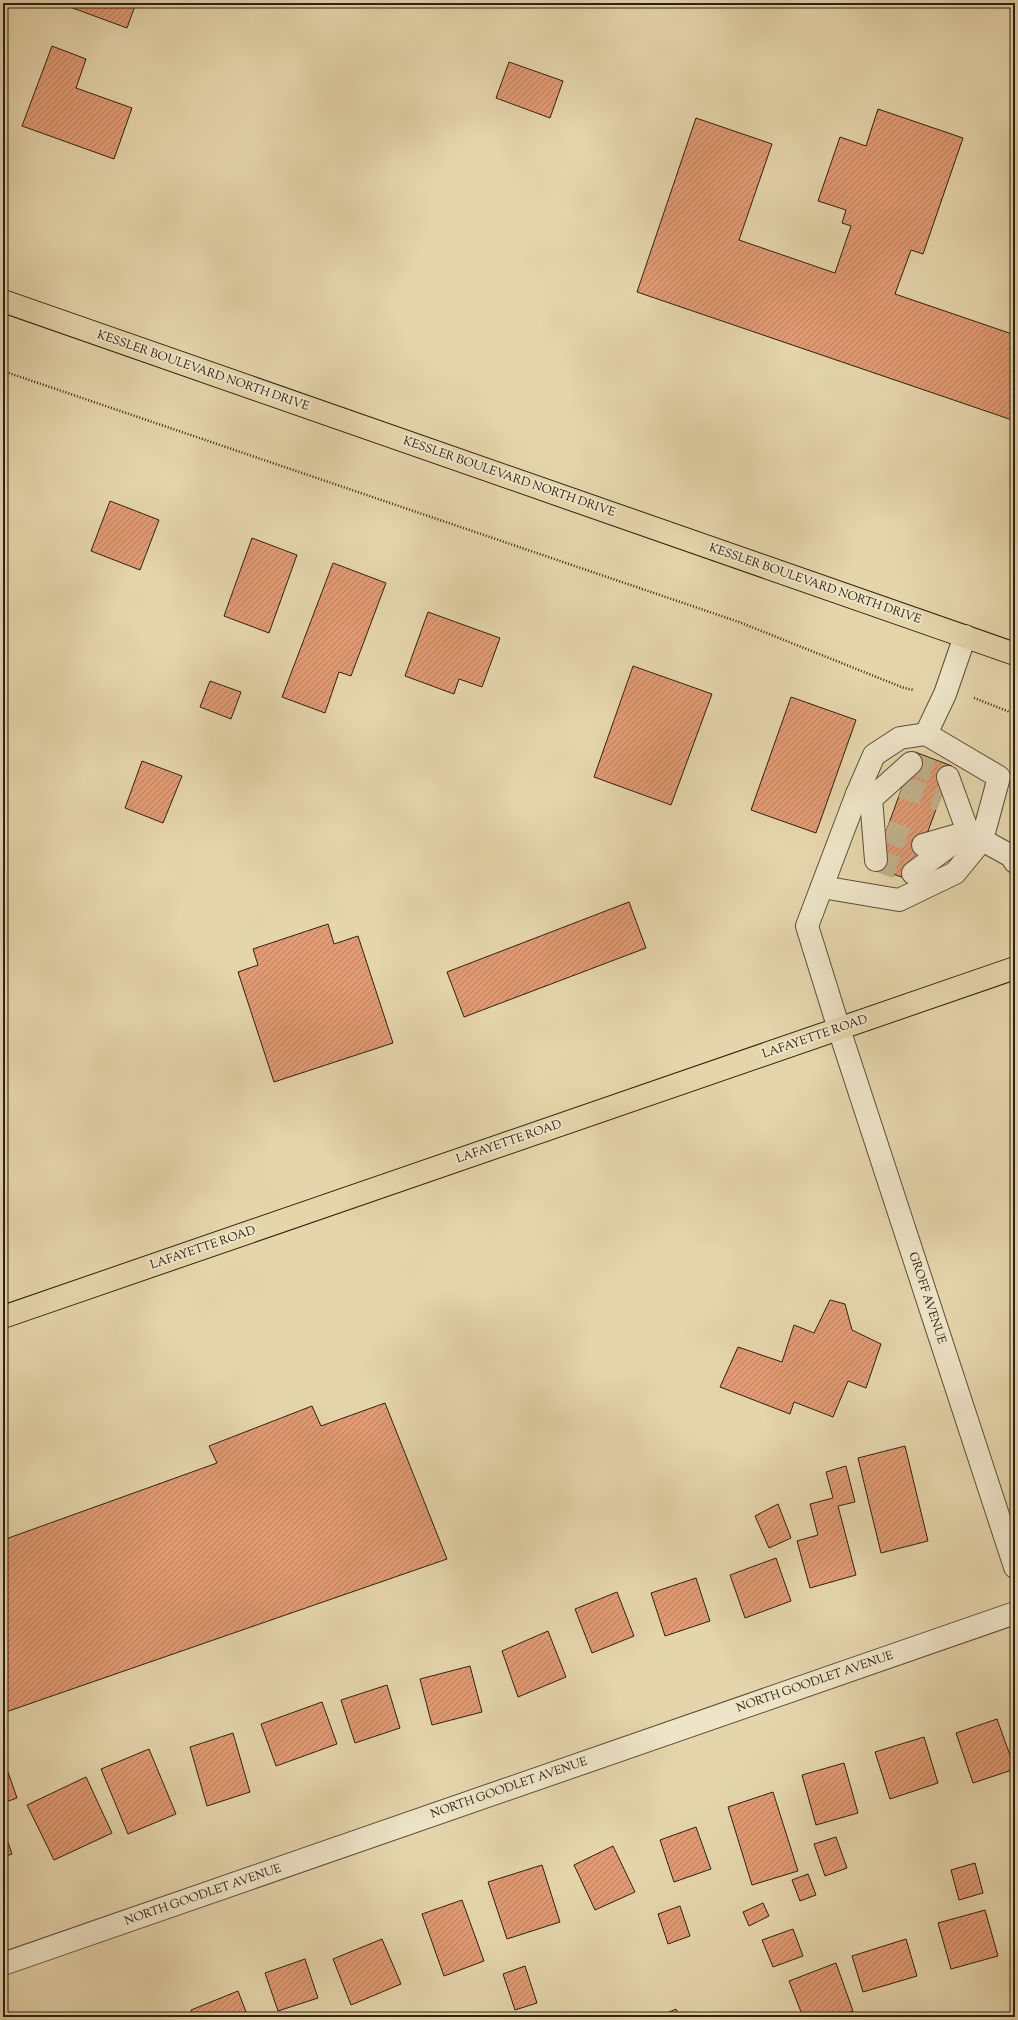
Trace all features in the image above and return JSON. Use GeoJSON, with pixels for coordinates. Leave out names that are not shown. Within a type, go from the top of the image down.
{"type":"FeatureCollection","features":[{"type":"Feature","properties":{"kind":"main road","name":"KESSLER BOULEVARD NORTH DRIVE"},"geometry":{"type":"LineString","coordinates":[[3,301],[1015,654]]}},
{"type":"Feature","properties":{"kind":"main road","name":"LAFAYETTE ROAD"},"geometry":{"type":"LineString","coordinates":[[3,1317],[1015,968]]}},
{"type":"Feature","properties":{"kind":"street"},"geometry":{"type":"LineString","coordinates":[[822,887],[899,900],[955,873],[975,836],[999,777],[926,734],[945,694],[965,636]]}},
{"type":"Feature","properties":{"kind":"street","name":"GROFF AVENUE"},"geometry":{"type":"LineString","coordinates":[[926,734],[900,738],[874,755],[864,796],[822,887],[807,926],[838,1029],[1015,1567]]}},
{"type":"Feature","properties":{"kind":"street"},"geometry":{"type":"LineString","coordinates":[[864,796],[911,763]]}},
{"type":"Feature","properties":{"kind":"street"},"geometry":{"type":"LineString","coordinates":[[948,777],[975,836]]}},
{"type":"Feature","properties":{"kind":"street"},"geometry":{"type":"LineString","coordinates":[[864,796],[902,787]]}},
{"type":"Feature","properties":{"kind":"street"},"geometry":{"type":"LineString","coordinates":[[864,796],[886,831]]}},
{"type":"Feature","properties":{"kind":"street"},"geometry":{"type":"LineString","coordinates":[[864,796],[876,860]]}},
{"type":"Feature","properties":{"kind":"street"},"geometry":{"type":"LineString","coordinates":[[940,800],[975,836],[1012,856],[1015,862]]}},
{"type":"Feature","properties":{"kind":"street"},"geometry":{"type":"LineString","coordinates":[[923,845],[975,836]]}},
{"type":"Feature","properties":{"kind":"street"},"geometry":{"type":"LineString","coordinates":[[913,873],[975,836]]}},
{"type":"Feature","properties":{"kind":"street","name":"NORTH GOODLET AVENUE"},"geometry":{"type":"LineString","coordinates":[[3,1964],[1015,1613]]}},
{"type":"Feature","properties":{"kind":"path"},"geometry":{"type":"LineString","coordinates":[[3,371],[739,622],[904,688],[975,698],[1015,714]]}},
{"type":"Feature","properties":{"kind":"building"},"geometry":{"type":"Polygon","coordinates":[[[71,3],[136,3],[127,28],[70,7],[71,3]]]}},
{"type":"Feature","properties":{"kind":"building"},"geometry":{"type":"Polygon","coordinates":[[[52,46],[86,59],[76,88],[132,108],[114,159],[22,126],[52,46]]]}},
{"type":"Feature","properties":{"kind":"building"},"geometry":{"type":"Polygon","coordinates":[[[509,62],[563,81],[550,118],[496,98],[509,62]]]}},
{"type":"Feature","properties":{"kind":"building"},"geometry":{"type":"Polygon","coordinates":[[[878,109],[963,138],[923,254],[911,250],[895,294],[1015,335],[1015,421],[637,292],[696,118],[772,144],[739,240],[835,273],[851,226],[842,223],[846,210],[818,201],[840,137],[866,146],[878,109]]]}},
{"type":"Feature","properties":{"kind":"building"},"geometry":{"type":"Polygon","coordinates":[[[110,501],[159,520],[140,570],[91,551],[110,501]]]}},
{"type":"Feature","properties":{"kind":"building"},"geometry":{"type":"Polygon","coordinates":[[[252,538],[297,555],[269,633],[224,616],[252,538]]]}},
{"type":"Feature","properties":{"kind":"building"},"geometry":{"type":"Polygon","coordinates":[[[333,563],[386,583],[351,676],[339,672],[325,713],[282,697],[333,563]]]}},
{"type":"Feature","properties":{"kind":"building"},"geometry":{"type":"Polygon","coordinates":[[[428,612],[500,638],[482,687],[459,679],[454,694],[405,676],[428,612]]]}},
{"type":"Feature","properties":{"kind":"building"},"geometry":{"type":"Polygon","coordinates":[[[633,666],[712,694],[671,805],[594,777],[633,666]]]}},
{"type":"Feature","properties":{"kind":"building"},"geometry":{"type":"Polygon","coordinates":[[[210,681],[241,692],[231,719],[200,707],[210,681]]]}},
{"type":"Feature","properties":{"kind":"building"},"geometry":{"type":"Polygon","coordinates":[[[791,697],[856,720],[816,833],[751,810],[791,697]]]}},
{"type":"Feature","properties":{"kind":"building"},"geometry":{"type":"Polygon","coordinates":[[[915,752],[952,766],[910,880],[873,867],[915,752]]]}},
{"type":"Feature","properties":{"kind":"building"},"geometry":{"type":"Polygon","coordinates":[[[142,761],[182,776],[163,823],[125,808],[142,761]]]}},
{"type":"Feature","properties":{"kind":"building"},"geometry":{"type":"Polygon","coordinates":[[[629,902],[646,948],[464,1017],[447,972],[629,902]]]}},
{"type":"Feature","properties":{"kind":"building"},"geometry":{"type":"Polygon","coordinates":[[[328,924],[334,944],[358,936],[393,1043],[274,1082],[238,972],[258,965],[253,949],[328,924]]]}},
{"type":"Feature","properties":{"kind":"building"},"geometry":{"type":"Polygon","coordinates":[[[830,1300],[845,1304],[852,1330],[881,1344],[866,1388],[848,1381],[833,1417],[794,1402],[790,1414],[720,1387],[738,1347],[782,1362],[794,1325],[814,1333],[830,1300]]]}},
{"type":"Feature","properties":{"kind":"building"},"geometry":{"type":"Polygon","coordinates":[[[385,1403],[447,1559],[3,1713],[3,1540],[217,1463],[209,1446],[312,1406],[321,1426],[385,1403]]]}},
{"type":"Feature","properties":{"kind":"building"},"geometry":{"type":"Polygon","coordinates":[[[905,1446],[928,1541],[881,1553],[858,1458],[905,1446]]]}},
{"type":"Feature","properties":{"kind":"building"},"geometry":{"type":"Polygon","coordinates":[[[846,1466],[855,1502],[838,1506],[856,1575],[810,1588],[797,1541],[818,1535],[810,1504],[833,1498],[826,1472],[846,1466]]]}},
{"type":"Feature","properties":{"kind":"building"},"geometry":{"type":"Polygon","coordinates":[[[778,1504],[791,1538],[769,1548],[755,1516],[778,1504]]]}},
{"type":"Feature","properties":{"kind":"building"},"geometry":{"type":"Polygon","coordinates":[[[776,1558],[791,1601],[745,1618],[730,1575],[776,1558]]]}},
{"type":"Feature","properties":{"kind":"building"},"geometry":{"type":"Polygon","coordinates":[[[696,1578],[710,1621],[665,1636],[651,1593],[696,1578]]]}},
{"type":"Feature","properties":{"kind":"building"},"geometry":{"type":"Polygon","coordinates":[[[617,1592],[634,1636],[592,1653],[575,1609],[617,1592]]]}},
{"type":"Feature","properties":{"kind":"building"},"geometry":{"type":"Polygon","coordinates":[[[548,1631],[566,1677],[518,1697],[502,1651],[548,1631]]]}},
{"type":"Feature","properties":{"kind":"building"},"geometry":{"type":"Polygon","coordinates":[[[470,1666],[482,1712],[432,1725],[420,1679],[470,1666]]]}},
{"type":"Feature","properties":{"kind":"building"},"geometry":{"type":"Polygon","coordinates":[[[387,1685],[400,1728],[355,1743],[341,1700],[387,1685]]]}},
{"type":"Feature","properties":{"kind":"building"},"geometry":{"type":"Polygon","coordinates":[[[322,1702],[337,1744],[276,1766],[261,1724],[322,1702]]]}},
{"type":"Feature","properties":{"kind":"building"},"geometry":{"type":"Polygon","coordinates":[[[997,1719],[1015,1769],[973,1783],[956,1733],[997,1719]]]}},
{"type":"Feature","properties":{"kind":"building"},"geometry":{"type":"Polygon","coordinates":[[[233,1733],[250,1792],[207,1806],[190,1747],[233,1733]]]}},
{"type":"Feature","properties":{"kind":"building"},"geometry":{"type":"Polygon","coordinates":[[[924,1737],[938,1783],[890,1799],[875,1752],[924,1737]]]}},
{"type":"Feature","properties":{"kind":"building"},"geometry":{"type":"Polygon","coordinates":[[[149,1749],[176,1814],[128,1834],[101,1769],[149,1749]]]}},
{"type":"Feature","properties":{"kind":"building"},"geometry":{"type":"Polygon","coordinates":[[[844,1763],[858,1813],[816,1825],[802,1775],[844,1763]]]}},
{"type":"Feature","properties":{"kind":"building"},"geometry":{"type":"Polygon","coordinates":[[[8,1772],[17,1798],[3,1803],[3,1774],[8,1772]]]}},
{"type":"Feature","properties":{"kind":"building"},"geometry":{"type":"Polygon","coordinates":[[[86,1777],[112,1833],[54,1860],[27,1805],[86,1777]]]}},
{"type":"Feature","properties":{"kind":"building"},"geometry":{"type":"Polygon","coordinates":[[[773,1792],[798,1871],[752,1885],[728,1807],[773,1792]]]}},
{"type":"Feature","properties":{"kind":"building"},"geometry":{"type":"Polygon","coordinates":[[[696,1827],[711,1869],[674,1882],[660,1840],[696,1827]]]}},
{"type":"Feature","properties":{"kind":"building"},"geometry":{"type":"Polygon","coordinates":[[[3,1828],[12,1854],[3,1857],[3,1828]]]}},
{"type":"Feature","properties":{"kind":"building"},"geometry":{"type":"Polygon","coordinates":[[[836,1837],[847,1868],[825,1876],[814,1844],[836,1837]]]}},
{"type":"Feature","properties":{"kind":"building"},"geometry":{"type":"Polygon","coordinates":[[[613,1846],[635,1892],[595,1910],[574,1865],[613,1846]]]}},
{"type":"Feature","properties":{"kind":"building"},"geometry":{"type":"Polygon","coordinates":[[[975,1863],[983,1893],[959,1900],[951,1870],[975,1863]]]}},
{"type":"Feature","properties":{"kind":"building"},"geometry":{"type":"Polygon","coordinates":[[[542,1865],[560,1922],[507,1939],[488,1882],[542,1865]]]}},
{"type":"Feature","properties":{"kind":"building"},"geometry":{"type":"Polygon","coordinates":[[[808,1874],[816,1895],[800,1901],[792,1880],[808,1874]]]}},
{"type":"Feature","properties":{"kind":"building"},"geometry":{"type":"Polygon","coordinates":[[[1015,1892],[1015,1908],[1010,1894],[1015,1892]]]}},
{"type":"Feature","properties":{"kind":"building"},"geometry":{"type":"Polygon","coordinates":[[[462,1900],[484,1961],[444,1976],[422,1914],[462,1900]]]}},
{"type":"Feature","properties":{"kind":"building"},"geometry":{"type":"Polygon","coordinates":[[[763,1903],[769,1916],[749,1926],[743,1912],[763,1903]]]}},
{"type":"Feature","properties":{"kind":"building"},"geometry":{"type":"Polygon","coordinates":[[[680,1906],[690,1936],[668,1944],[658,1914],[680,1906]]]}},
{"type":"Feature","properties":{"kind":"building"},"geometry":{"type":"Polygon","coordinates":[[[985,1910],[998,1956],[951,1969],[938,1923],[985,1910]]]}},
{"type":"Feature","properties":{"kind":"building"},"geometry":{"type":"Polygon","coordinates":[[[793,1929],[803,1956],[773,1967],[762,1940],[793,1929]]]}},
{"type":"Feature","properties":{"kind":"building"},"geometry":{"type":"Polygon","coordinates":[[[382,1939],[401,1984],[351,2005],[333,1959],[382,1939]]]}},
{"type":"Feature","properties":{"kind":"building"},"geometry":{"type":"Polygon","coordinates":[[[906,1939],[917,1976],[863,1992],[852,1956],[906,1939]]]}},
{"type":"Feature","properties":{"kind":"building"},"geometry":{"type":"Polygon","coordinates":[[[305,1959],[318,1998],[278,2011],[265,1973],[305,1959]]]}},
{"type":"Feature","properties":{"kind":"building"},"geometry":{"type":"Polygon","coordinates":[[[836,1963],[853,2011],[835,2017],[803,2017],[789,1981],[836,1963]]]}},
{"type":"Feature","properties":{"kind":"building"},"geometry":{"type":"Polygon","coordinates":[[[525,1966],[537,2003],[515,2010],[503,1974],[525,1966]]]}},
{"type":"Feature","properties":{"kind":"building"},"geometry":{"type":"Polygon","coordinates":[[[238,1991],[248,2017],[194,2017],[191,2010],[238,1991]]]}},
{"type":"Feature","properties":{"kind":"building"},"geometry":{"type":"Polygon","coordinates":[[[676,2009],[680,2017],[658,2017],[676,2009]]]}},
{"type":"Feature","properties":{"kind":"tunnel"},"geometry":{"type":"LineString","coordinates":[[911,763],[948,777]]}},
{"type":"Feature","properties":{"kind":"tunnel"},"geometry":{"type":"LineString","coordinates":[[902,787],[940,800]]}},
{"type":"Feature","properties":{"kind":"tunnel"},"geometry":{"type":"LineString","coordinates":[[886,831],[923,845]]}},
{"type":"Feature","properties":{"kind":"tunnel"},"geometry":{"type":"LineString","coordinates":[[876,860],[913,873]]}}]}
